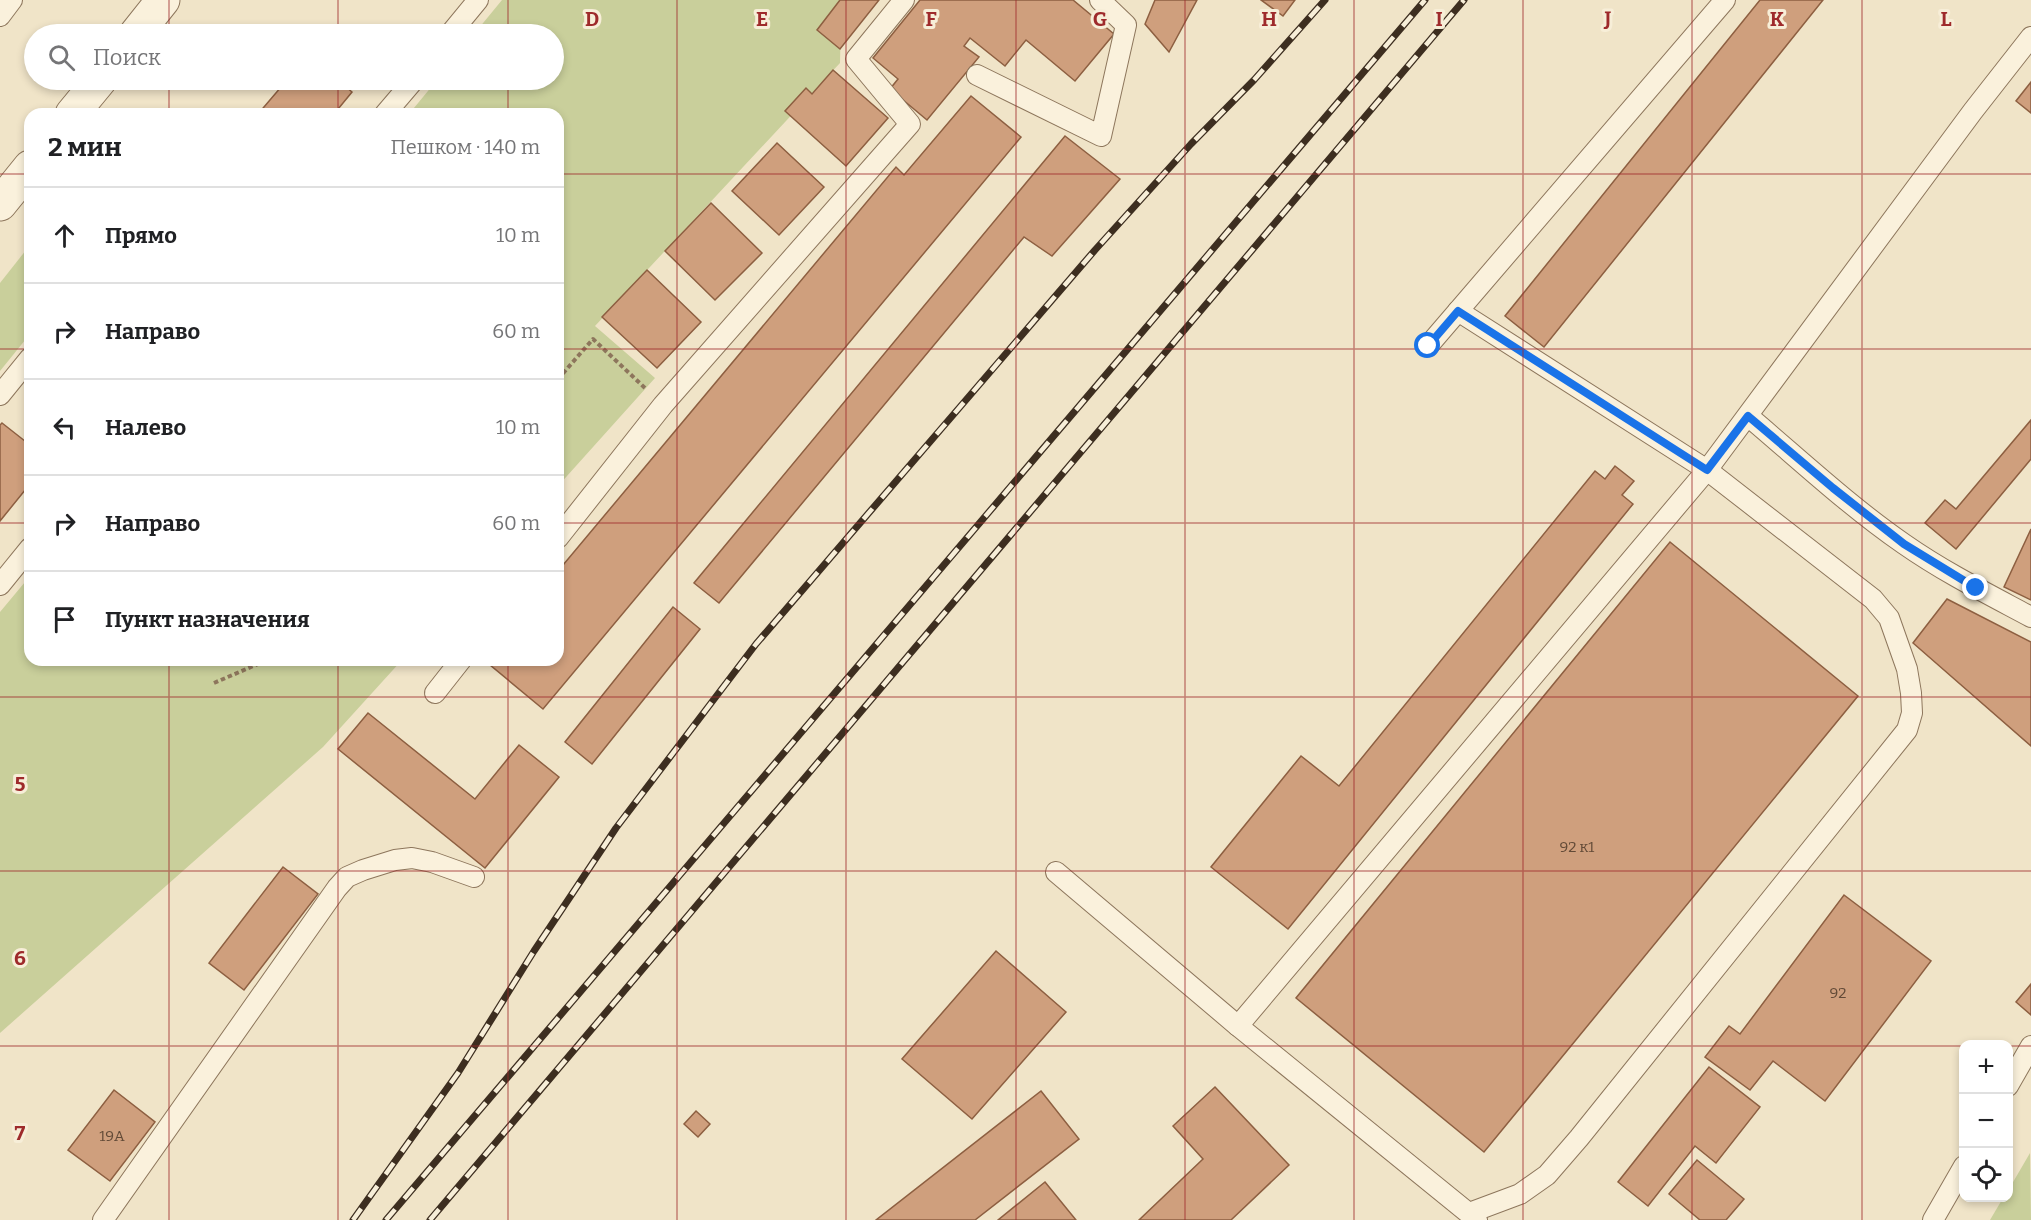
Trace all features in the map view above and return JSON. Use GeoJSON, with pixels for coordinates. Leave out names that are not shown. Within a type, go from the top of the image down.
{"type":"FeatureCollection","features":[{"type":"Feature","properties":{"kind":"street"},"geometry":{"type":"LineString","coordinates":[[144,24],[163,0]]}},
{"type":"Feature","properties":{"kind":"street"},"geometry":{"type":"LineString","coordinates":[[77,108],[92,90]]}},
{"type":"Feature","properties":{"kind":"street"},"geometry":{"type":"LineString","coordinates":[[3,194],[24,173]]}},
{"type":"Feature","properties":{"kind":"lane"},"geometry":{"type":"LineString","coordinates":[[0,16],[12,0]]}},
{"type":"Feature","properties":{"kind":"lane"},"geometry":{"type":"LineString","coordinates":[[458,24],[478,0]]}},
{"type":"Feature","properties":{"kind":"lane"},"geometry":{"type":"LineString","coordinates":[[564,530],[663,405],[910,124],[856,59],[904,0]]}},
{"type":"Feature","properties":{"kind":"lane"},"geometry":{"type":"LineString","coordinates":[[977,75],[1101,136],[1126,25],[1101,0]]}},
{"type":"Feature","properties":{"kind":"lane"},"geometry":{"type":"LineString","coordinates":[[1428,346],[1725,0]]}},
{"type":"Feature","properties":{"kind":"lane"},"geometry":{"type":"LineString","coordinates":[[1238,1026],[1707,470],[1966,120],[2031,37]]}},
{"type":"Feature","properties":{"kind":"lane"},"geometry":{"type":"LineString","coordinates":[[390,108],[405,90]]}},
{"type":"Feature","properties":{"kind":"lane"},"geometry":{"type":"LineString","coordinates":[[1056,872],[1238,1026],[1473,1217],[1520,1194],[1547,1175],[1907,730],[1912,713],[1906,669],[1888,618],[1873,599],[1707,470],[1458,311]]}},
{"type":"Feature","properties":{"kind":"lane"},"geometry":{"type":"LineString","coordinates":[[0,395],[24,374]]}},
{"type":"Feature","properties":{"kind":"lane"},"geometry":{"type":"LineString","coordinates":[[1748,416],[1904,544],[1976,588],[2031,617]]}},
{"type":"Feature","properties":{"kind":"lane"},"geometry":{"type":"LineString","coordinates":[[0,585],[24,555]]}},
{"type":"Feature","properties":{"kind":"lane"},"geometry":{"type":"LineString","coordinates":[[435,693],[456,666]]}},
{"type":"Feature","properties":{"kind":"lane"},"geometry":{"type":"LineString","coordinates":[[103,1220],[347,877],[394,860],[412,858],[432,861],[474,877]]}},
{"type":"Feature","properties":{"kind":"lane"},"geometry":{"type":"LineString","coordinates":[[2013,1077],[2031,1046]]}},
{"type":"Feature","properties":{"kind":"lane"},"geometry":{"type":"LineString","coordinates":[[1933,1220],[1959,1175]]}},
{"type":"Feature","properties":{"kind":"path"},"geometry":{"type":"LineString","coordinates":[[564,372],[593,339],[663,405]]}},
{"type":"Feature","properties":{"kind":"path"},"geometry":{"type":"LineString","coordinates":[[214,683],[253,666]]}},
{"type":"Feature","properties":{"kind":"green space"},"geometry":{"type":"Polygon","coordinates":[[[502,0],[852,0],[841,15],[840,63],[595,326],[655,378],[564,479],[564,108],[414,108],[429,90],[564,90],[564,24],[482,24],[502,0]]]}},
{"type":"Feature","properties":{"kind":"green space"},"geometry":{"type":"Polygon","coordinates":[[[24,253],[24,341],[0,371],[0,283],[24,253]]]}},
{"type":"Feature","properties":{"kind":"green space"},"geometry":{"type":"Polygon","coordinates":[[[24,583],[24,666],[397,666],[323,747],[0,1033],[0,612],[24,583]]]}},
{"type":"Feature","properties":{"kind":"green space"},"geometry":{"type":"Polygon","coordinates":[[[2030,1153],[2031,1220],[1990,1220],[2001,1202],[2013,1202],[2013,1182],[2030,1153]]]}},
{"type":"Feature","properties":{"kind":"building"},"geometry":{"type":"Polygon","coordinates":[[[840,0],[879,0],[840,49],[817,30],[840,0]]]}},
{"type":"Feature","properties":{"kind":"building"},"geometry":{"type":"Polygon","coordinates":[[[920,0],[1073,0],[1114,34],[1075,81],[1026,40],[1005,66],[970,38],[964,46],[979,57],[927,120],[890,89],[898,79],[873,58],[920,0]]]}},
{"type":"Feature","properties":{"kind":"building"},"geometry":{"type":"Polygon","coordinates":[[[1155,0],[1197,0],[1169,52],[1145,24],[1155,0]]]}},
{"type":"Feature","properties":{"kind":"building"},"geometry":{"type":"Polygon","coordinates":[[[1261,0],[1295,0],[1283,16],[1261,0]]]}},
{"type":"Feature","properties":{"kind":"building"},"geometry":{"type":"Polygon","coordinates":[[[1760,0],[1823,0],[1544,347],[1505,316],[1760,0]]]}},
{"type":"Feature","properties":{"kind":"building"},"geometry":{"type":"Polygon","coordinates":[[[833,70],[888,118],[846,166],[785,111],[806,88],[812,94],[833,70]]]}},
{"type":"Feature","properties":{"kind":"building"},"geometry":{"type":"Polygon","coordinates":[[[2031,82],[2031,113],[2016,101],[2031,82]]]}},
{"type":"Feature","properties":{"kind":"building"},"geometry":{"type":"Polygon","coordinates":[[[278,90],[350,90],[352,92],[339,108],[263,108],[278,90]]]}},
{"type":"Feature","properties":{"kind":"building"},"geometry":{"type":"Polygon","coordinates":[[[971,96],[1021,137],[543,709],[491,666],[564,666],[564,564],[896,167],[904,175],[971,96]]]}},
{"type":"Feature","properties":{"kind":"building"},"geometry":{"type":"Polygon","coordinates":[[[1065,136],[1120,179],[1052,256],[1024,237],[719,603],[694,583],[1065,136]]]}},
{"type":"Feature","properties":{"kind":"building"},"geometry":{"type":"Polygon","coordinates":[[[777,143],[824,187],[779,235],[732,191],[777,143]]]}},
{"type":"Feature","properties":{"kind":"building"},"geometry":{"type":"Polygon","coordinates":[[[711,203],[762,253],[715,300],[665,251],[711,203]]]}},
{"type":"Feature","properties":{"kind":"building"},"geometry":{"type":"Polygon","coordinates":[[[647,270],[701,322],[657,368],[602,317],[647,270]]]}},
{"type":"Feature","properties":{"kind":"building"},"geometry":{"type":"Polygon","coordinates":[[[2031,420],[2031,459],[1956,549],[1925,523],[1945,500],[1956,509],[2031,420]]]}},
{"type":"Feature","properties":{"kind":"building"},"geometry":{"type":"Polygon","coordinates":[[[2,423],[24,440],[24,491],[0,521],[0,425],[2,423]]]}},
{"type":"Feature","properties":{"kind":"building"},"geometry":{"type":"Polygon","coordinates":[[[1615,466],[1634,481],[1622,495],[1633,504],[1288,929],[1211,867],[1301,756],[1339,786],[1595,471],[1605,479],[1615,466]]]}},
{"type":"Feature","properties":{"kind":"building"},"geometry":{"type":"Polygon","coordinates":[[[2031,529],[2031,600],[2004,587],[2031,529]]]}},
{"type":"Feature","properties":{"kind":"building"},"geometry":{"type":"Polygon","coordinates":[[[1670,542],[1858,696],[1484,1152],[1296,998],[1670,542]]]}},
{"type":"Feature","properties":{"kind":"building"},"geometry":{"type":"Polygon","coordinates":[[[1947,599],[2031,642],[2031,746],[1913,643],[1947,599]]]}},
{"type":"Feature","properties":{"kind":"building"},"geometry":{"type":"Polygon","coordinates":[[[673,607],[700,629],[592,764],[565,742],[673,607]]]}},
{"type":"Feature","properties":{"kind":"building"},"geometry":{"type":"Polygon","coordinates":[[[368,713],[475,799],[519,745],[559,777],[485,868],[338,749],[368,713]]]}},
{"type":"Feature","properties":{"kind":"building"},"geometry":{"type":"Polygon","coordinates":[[[283,867],[318,894],[244,990],[209,963],[283,867]]]}},
{"type":"Feature","properties":{"kind":"building"},"geometry":{"type":"Polygon","coordinates":[[[1844,895],[1931,961],[1825,1101],[1773,1061],[1750,1090],[1705,1057],[1729,1026],[1740,1034],[1844,895]]]}},
{"type":"Feature","properties":{"kind":"building"},"geometry":{"type":"Polygon","coordinates":[[[996,951],[1066,1012],[972,1119],[902,1059],[996,951]]]}},
{"type":"Feature","properties":{"kind":"building"},"geometry":{"type":"Polygon","coordinates":[[[2031,984],[2031,1015],[2016,1002],[2031,984]]]}},
{"type":"Feature","properties":{"kind":"building"},"geometry":{"type":"Polygon","coordinates":[[[1709,1067],[1760,1107],[1716,1163],[1695,1146],[1648,1206],[1618,1182],[1709,1067]]]}},
{"type":"Feature","properties":{"kind":"building"},"geometry":{"type":"Polygon","coordinates":[[[1215,1087],[1289,1165],[1231,1220],[1139,1220],[1203,1159],[1173,1126],[1215,1087]]]}},
{"type":"Feature","properties":{"kind":"building"},"geometry":{"type":"Polygon","coordinates":[[[114,1090],[155,1122],[110,1181],[68,1150],[114,1090]]]}},
{"type":"Feature","properties":{"kind":"building"},"geometry":{"type":"Polygon","coordinates":[[[1041,1091],[1079,1139],[975,1220],[876,1220],[1041,1091]]]}},
{"type":"Feature","properties":{"kind":"building"},"geometry":{"type":"Polygon","coordinates":[[[696,1111],[710,1124],[698,1137],[684,1124],[696,1111]]]}},
{"type":"Feature","properties":{"kind":"building"},"geometry":{"type":"Polygon","coordinates":[[[1697,1160],[1744,1199],[1726,1220],[1700,1220],[1669,1194],[1697,1160]]]}},
{"type":"Feature","properties":{"kind":"building"},"geometry":{"type":"Polygon","coordinates":[[[1045,1182],[1076,1220],[998,1220],[1045,1182]]]}},
{"type":"Feature","properties":{"kind":"railway"},"geometry":{"type":"LineString","coordinates":[[353,1220],[458,1073],[534,951],[616,828],[756,644],[1095,250],[1191,144],[1254,80],[1325,0]]}},
{"type":"Feature","properties":{"kind":"railway"},"geometry":{"type":"LineString","coordinates":[[386,1220],[1425,0]]}},
{"type":"Feature","properties":{"kind":"railway"},"geometry":{"type":"LineString","coordinates":[[430,1220],[1464,0]]}},
{"type":"Feature","properties":{"kind":"route"},"geometry":{"type":"LineString","coordinates":[[1428,346],[1458,311],[1707,470],[1748,416],[1904,544],[1976,588]]}}]}
